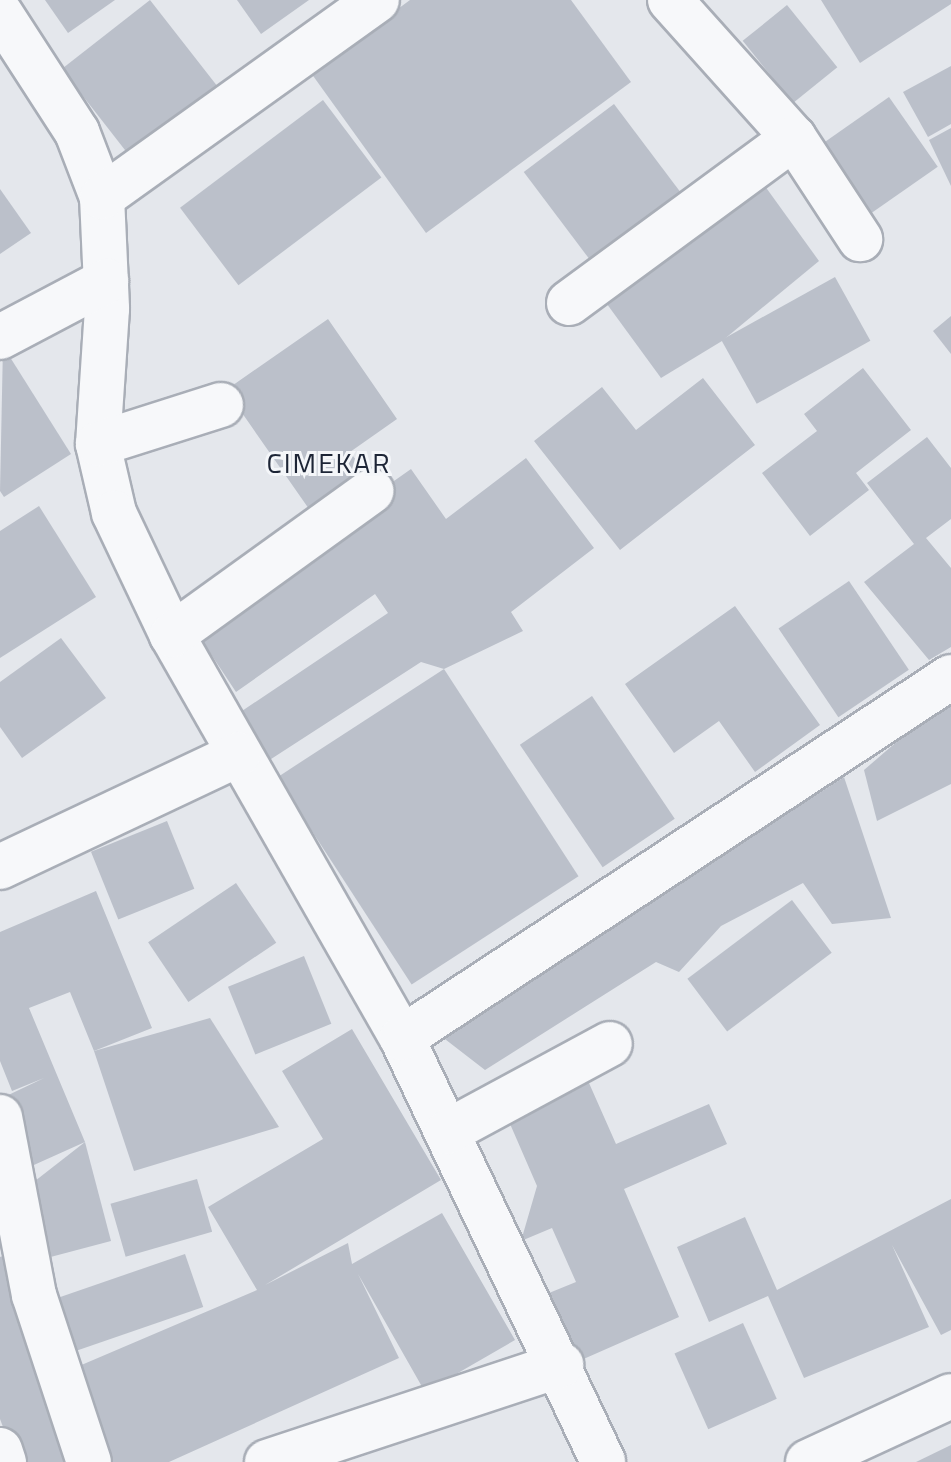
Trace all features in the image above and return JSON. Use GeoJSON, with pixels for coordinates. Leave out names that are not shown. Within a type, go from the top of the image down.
{"type":"FeatureCollection","features":[{"type":"Feature","properties":{"kind":"street"},"geometry":{"type":"LineString","coordinates":[[102,197],[377,0]]}},
{"type":"Feature","properties":{"kind":"street"},"geometry":{"type":"LineString","coordinates":[[670,0],[794,138],[860,239]]}},
{"type":"Feature","properties":{"kind":"street"},"geometry":{"type":"LineString","coordinates":[[0,13],[77,132],[102,197],[106,281],[98,444],[114,513],[172,635],[402,1038],[561,1365],[603,1462]]}},
{"type":"Feature","properties":{"kind":"street"},"geometry":{"type":"LineString","coordinates":[[569,303],[794,138]]}},
{"type":"Feature","properties":{"kind":"street"},"geometry":{"type":"LineString","coordinates":[[0,337],[106,281]]}},
{"type":"Feature","properties":{"kind":"street"},"geometry":{"type":"LineString","coordinates":[[98,444],[221,405]]}},
{"type":"Feature","properties":{"kind":"street"},"geometry":{"type":"LineString","coordinates":[[172,635],[372,491]]}},
{"type":"Feature","properties":{"kind":"street"},"geometry":{"type":"LineString","coordinates":[[402,1038],[951,677]]}},
{"type":"Feature","properties":{"kind":"street"},"geometry":{"type":"LineString","coordinates":[[0,867],[239,754]]}},
{"type":"Feature","properties":{"kind":"street"},"geometry":{"type":"LineString","coordinates":[[447,1132],[610,1044]]}},
{"type":"Feature","properties":{"kind":"street"},"geometry":{"type":"LineString","coordinates":[[0,1117],[34,1295],[89,1462]]}},
{"type":"Feature","properties":{"kind":"street"},"geometry":{"type":"LineString","coordinates":[[267,1462],[561,1365]]}},
{"type":"Feature","properties":{"kind":"street"},"geometry":{"type":"LineString","coordinates":[[808,1462],[951,1396]]}},
{"type":"Feature","properties":{"kind":"street"},"geometry":{"type":"LineString","coordinates":[[0,1450],[4,1462]]}},
{"type":"Feature","properties":{"kind":"building"},"geometry":{"type":"Polygon","coordinates":[[[45,0],[115,0],[68,33],[45,0]]]}},
{"type":"Feature","properties":{"kind":"building"},"geometry":{"type":"Polygon","coordinates":[[[150,0],[218,87],[130,156],[62,69],[150,0]]]}},
{"type":"Feature","properties":{"kind":"building"},"geometry":{"type":"Polygon","coordinates":[[[237,0],[309,0],[261,34],[237,0]]]}},
{"type":"Feature","properties":{"kind":"building"},"geometry":{"type":"Polygon","coordinates":[[[410,0],[571,0],[631,82],[426,233],[311,73],[410,0]]]}},
{"type":"Feature","properties":{"kind":"building"},"geometry":{"type":"Polygon","coordinates":[[[821,0],[951,0],[951,4],[860,63],[821,0]]]}},
{"type":"Feature","properties":{"kind":"building"},"geometry":{"type":"Polygon","coordinates":[[[787,5],[837,67],[793,103],[743,41],[787,5]]]}},
{"type":"Feature","properties":{"kind":"building"},"geometry":{"type":"Polygon","coordinates":[[[951,66],[951,124],[928,137],[903,92],[951,66]]]}},
{"type":"Feature","properties":{"kind":"building"},"geometry":{"type":"Polygon","coordinates":[[[889,97],[938,167],[869,215],[820,145],[889,97]]]}},
{"type":"Feature","properties":{"kind":"building"},"geometry":{"type":"Polygon","coordinates":[[[323,100],[381,177],[238,285],[180,208],[323,100]]]}},
{"type":"Feature","properties":{"kind":"building"},"geometry":{"type":"Polygon","coordinates":[[[614,104],[682,194],[592,262],[524,172],[614,104]]]}},
{"type":"Feature","properties":{"kind":"building"},"geometry":{"type":"Polygon","coordinates":[[[951,128],[951,186],[929,140],[951,128]]]}},
{"type":"Feature","properties":{"kind":"building"},"geometry":{"type":"Polygon","coordinates":[[[762,182],[819,261],[722,341],[661,378],[604,300],[762,182]]]}},
{"type":"Feature","properties":{"kind":"building"},"geometry":{"type":"Polygon","coordinates":[[[0,189],[31,233],[0,254],[0,189]]]}},
{"type":"Feature","properties":{"kind":"building"},"geometry":{"type":"Polygon","coordinates":[[[835,277],[870,341],[757,404],[721,340],[835,277]]]}},
{"type":"Feature","properties":{"kind":"building"},"geometry":{"type":"Polygon","coordinates":[[[951,316],[951,354],[933,331],[951,316]]]}},
{"type":"Feature","properties":{"kind":"building"},"geometry":{"type":"Polygon","coordinates":[[[328,319],[397,419],[350,452],[364,471],[309,509],[226,390],[328,319]]]}},
{"type":"Feature","properties":{"kind":"building"},"geometry":{"type":"Polygon","coordinates":[[[3,346],[71,454],[4,497],[0,491],[3,346]]]}},
{"type":"Feature","properties":{"kind":"building"},"geometry":{"type":"Polygon","coordinates":[[[863,368],[911,430],[856,473],[869,490],[810,536],[762,473],[817,431],[804,414],[863,368]]]}},
{"type":"Feature","properties":{"kind":"building"},"geometry":{"type":"Polygon","coordinates":[[[703,378],[755,445],[620,550],[534,441],[602,387],[636,430],[703,378]]]}},
{"type":"Feature","properties":{"kind":"building"},"geometry":{"type":"Polygon","coordinates":[[[927,437],[951,468],[951,519],[926,538],[951,568],[951,647],[929,660],[864,582],[914,544],[867,483],[927,437]]]}},
{"type":"Feature","properties":{"kind":"building"},"geometry":{"type":"Polygon","coordinates":[[[526,458],[594,548],[511,612],[523,631],[444,669],[421,662],[268,761],[239,713],[388,613],[375,594],[236,692],[191,624],[411,469],[446,519],[526,458]]]}},
{"type":"Feature","properties":{"kind":"building"},"geometry":{"type":"Polygon","coordinates":[[[39,506],[96,597],[0,658],[0,531],[39,506]]]}},
{"type":"Feature","properties":{"kind":"building"},"geometry":{"type":"Polygon","coordinates":[[[849,581],[909,670],[838,717],[779,629],[849,581]]]}},
{"type":"Feature","properties":{"kind":"building"},"geometry":{"type":"Polygon","coordinates":[[[735,606],[820,725],[755,772],[719,721],[674,753],[625,684],[735,606]]]}},
{"type":"Feature","properties":{"kind":"building"},"geometry":{"type":"Polygon","coordinates":[[[61,638],[106,698],[22,758],[0,727],[0,682],[61,638]]]}},
{"type":"Feature","properties":{"kind":"building"},"geometry":{"type":"Polygon","coordinates":[[[444,669],[579,876],[412,985],[277,777],[444,669]]]}},
{"type":"Feature","properties":{"kind":"building"},"geometry":{"type":"Polygon","coordinates":[[[951,695],[951,784],[877,821],[864,770],[951,695]]]}},
{"type":"Feature","properties":{"kind":"building"},"geometry":{"type":"Polygon","coordinates":[[[592,696],[675,819],[603,867],[520,745],[592,696]]]}},
{"type":"Feature","properties":{"kind":"building"},"geometry":{"type":"Polygon","coordinates":[[[844,777],[891,918],[832,924],[803,883],[721,926],[679,972],[656,962],[485,1070],[441,1036],[844,777]]]}},
{"type":"Feature","properties":{"kind":"building"},"geometry":{"type":"Polygon","coordinates":[[[167,821],[194,889],[118,919],[91,852],[167,821]]]}},
{"type":"Feature","properties":{"kind":"building"},"geometry":{"type":"Polygon","coordinates":[[[236,883],[276,943],[188,1002],[148,942],[236,883]]]}},
{"type":"Feature","properties":{"kind":"building"},"geometry":{"type":"Polygon","coordinates":[[[96,891],[152,1028],[94,1051],[70,992],[29,1008],[85,1142],[25,1169],[0,1099],[44,1078],[12,1091],[0,1061],[0,932],[96,891]]]}},
{"type":"Feature","properties":{"kind":"building"},"geometry":{"type":"Polygon","coordinates":[[[792,900],[832,953],[727,1032],[687,979],[792,900]]]}},
{"type":"Feature","properties":{"kind":"building"},"geometry":{"type":"Polygon","coordinates":[[[304,956],[331,1024],[255,1054],[228,987],[304,956]]]}},
{"type":"Feature","properties":{"kind":"building"},"geometry":{"type":"Polygon","coordinates":[[[210,1018],[279,1127],[134,1171],[94,1051],[210,1018]]]}},
{"type":"Feature","properties":{"kind":"building"},"geometry":{"type":"Polygon","coordinates":[[[352,1029],[441,1180],[265,1285],[348,1243],[352,1264],[442,1213],[515,1340],[425,1392],[358,1274],[399,1358],[169,1462],[105,1462],[65,1372],[257,1290],[208,1207],[323,1139],[282,1071],[352,1029]]]}},
{"type":"Feature","properties":{"kind":"building"},"geometry":{"type":"Polygon","coordinates":[[[585,1074],[616,1144],[709,1104],[727,1144],[624,1189],[679,1317],[579,1361],[549,1293],[576,1282],[552,1228],[521,1241],[537,1186],[504,1110],[585,1074]]]}},
{"type":"Feature","properties":{"kind":"building"},"geometry":{"type":"Polygon","coordinates":[[[85,1142],[111,1241],[43,1259],[26,1188],[85,1142]]]}},
{"type":"Feature","properties":{"kind":"building"},"geometry":{"type":"Polygon","coordinates":[[[197,1179],[212,1232],[126,1257],[110,1204],[197,1179]]]}},
{"type":"Feature","properties":{"kind":"building"},"geometry":{"type":"Polygon","coordinates":[[[951,1199],[951,1330],[941,1335],[892,1245],[929,1327],[804,1378],[768,1296],[709,1322],[677,1247],[745,1217],[777,1290],[951,1199]]]}},
{"type":"Feature","properties":{"kind":"building"},"geometry":{"type":"Polygon","coordinates":[[[8,1254],[84,1462],[16,1462],[0,1419],[0,1257],[8,1254]]]}},
{"type":"Feature","properties":{"kind":"building"},"geometry":{"type":"Polygon","coordinates":[[[185,1254],[203,1307],[63,1355],[45,1302],[185,1254]]]}},
{"type":"Feature","properties":{"kind":"building"},"geometry":{"type":"Polygon","coordinates":[[[743,1323],[777,1399],[708,1429],[674,1354],[743,1323]]]}},
{"type":"Feature","properties":{"kind":"building"},"geometry":{"type":"Polygon","coordinates":[[[951,1445],[951,1462],[916,1462],[951,1445]]]}},
{"type":"Feature","properties":{"kind":"district","name":"CIMEKAR"},"geometry":{"type":"Point","coordinates":[329,463]}}]}
